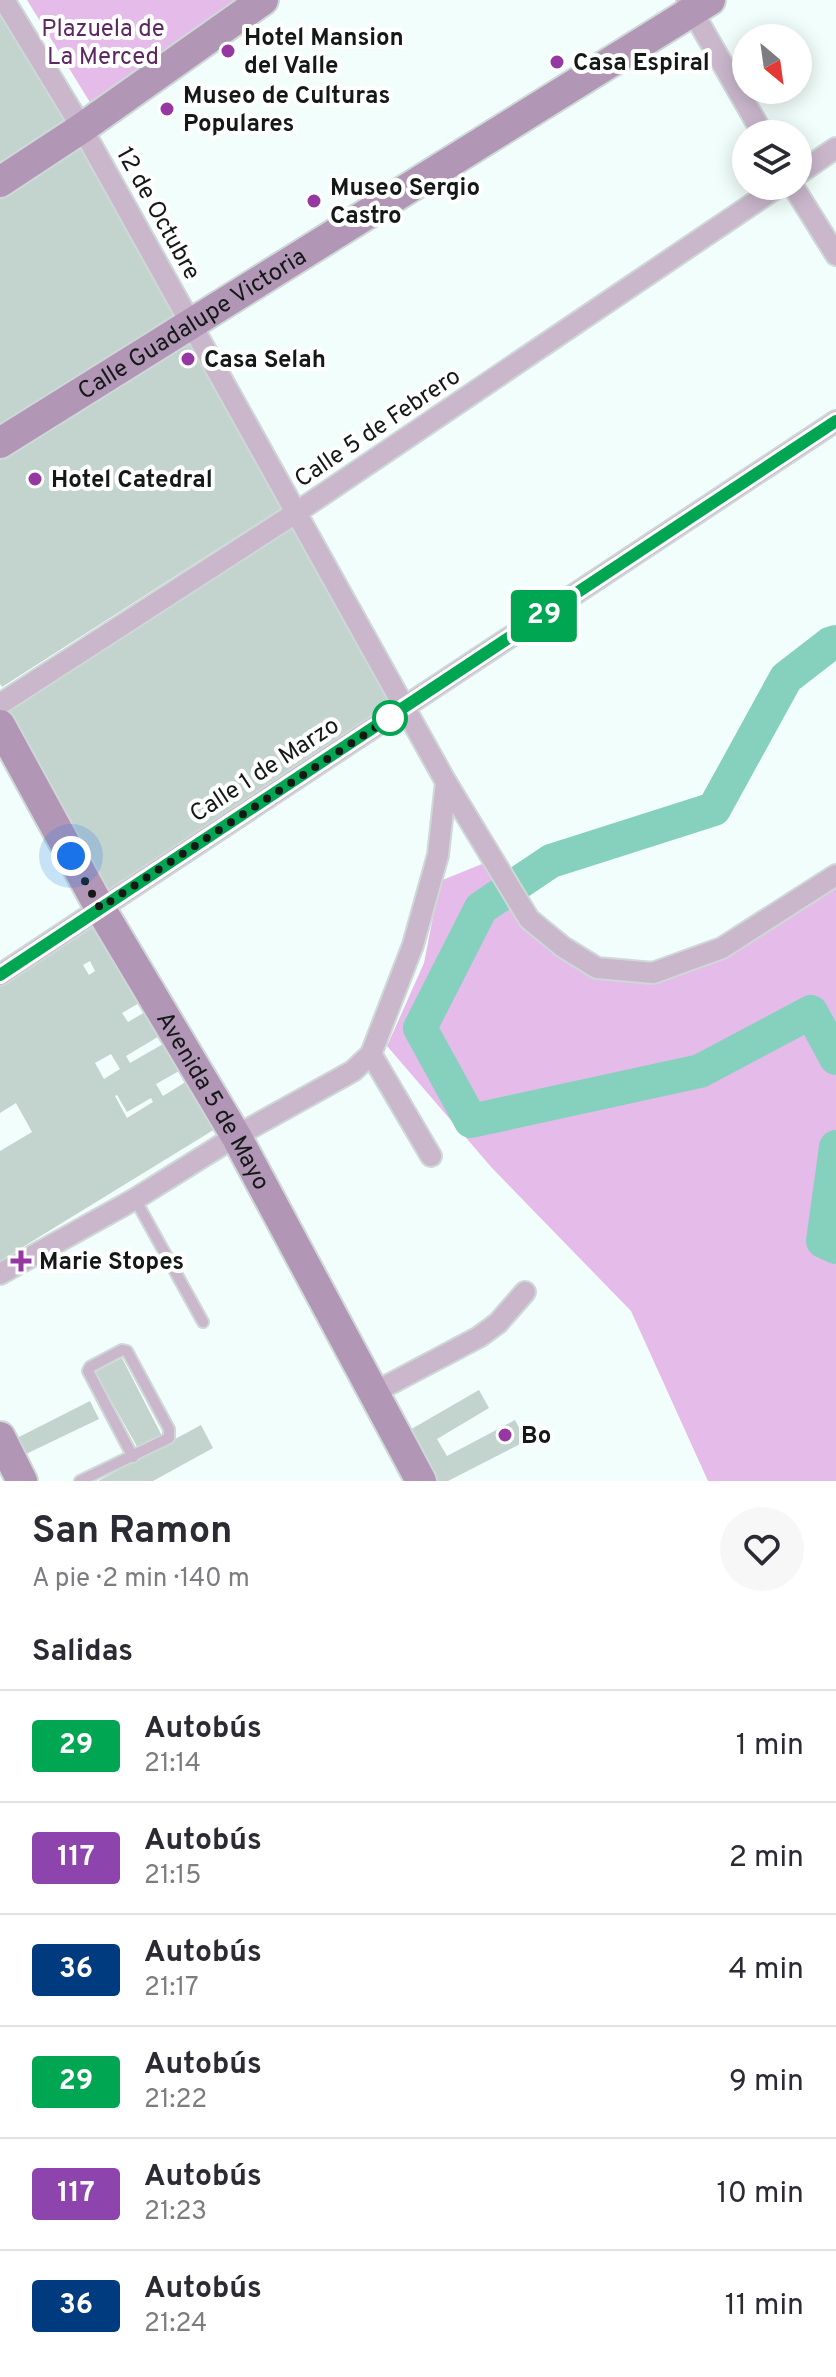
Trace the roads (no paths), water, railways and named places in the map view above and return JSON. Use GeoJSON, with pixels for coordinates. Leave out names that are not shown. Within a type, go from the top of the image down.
{"type":"FeatureCollection","features":[{"type":"Feature","properties":{"kind":"main road"},"geometry":{"type":"LineString","coordinates":[[0,182],[263,0]]}},
{"type":"Feature","properties":{"kind":"main road","name":"Calle Guadalupe Victoria"},"geometry":{"type":"LineString","coordinates":[[0,443],[696,4]]}},
{"type":"Feature","properties":{"kind":"main road","name":"Avenida 5 de Mayo"},"geometry":{"type":"LineString","coordinates":[[0,725],[100,908],[236,1136],[421,1481]]}},
{"type":"Feature","properties":{"kind":"main road"},"geometry":{"type":"LineString","coordinates":[[0,1437],[22,1481]]}},
{"type":"Feature","properties":{"kind":"street","name":"12 de Octubre"},"geometry":{"type":"LineString","coordinates":[[4,0],[82,128],[446,782],[529,919],[563,947],[597,968],[653,973],[722,948],[836,875]]}},
{"type":"Feature","properties":{"kind":"street"},"geometry":{"type":"LineString","coordinates":[[696,4],[756,120]]}},
{"type":"Feature","properties":{"kind":"street"},"geometry":{"type":"LineString","coordinates":[[812,164],[836,148]]}},
{"type":"Feature","properties":{"kind":"street","name":"Calle 5 de Febrero"},"geometry":{"type":"LineString","coordinates":[[0,704],[297,512],[758,200]]}},
{"type":"Feature","properties":{"kind":"street"},"geometry":{"type":"LineString","coordinates":[[802,200],[836,255]]}},
{"type":"Feature","properties":{"kind":"street","name":"Calle 1 de Marzo"},"geometry":{"type":"LineString","coordinates":[[0,975],[836,421]]}},
{"type":"Feature","properties":{"kind":"street"},"geometry":{"type":"LineString","coordinates":[[0,1274],[353,1071],[371,1054],[413,945],[438,855],[446,782]]}},
{"type":"Feature","properties":{"kind":"street"},"geometry":{"type":"LineString","coordinates":[[371,1054],[431,1156]]}},
{"type":"Feature","properties":{"kind":"street"},"geometry":{"type":"LineString","coordinates":[[373,1393],[479,1337],[498,1323],[525,1292]]}},
{"type":"Feature","properties":{"kind":"lane"},"geometry":{"type":"LineString","coordinates":[[135,1199],[203,1322]]}},
{"type":"Feature","properties":{"kind":"lane"},"geometry":{"type":"LineString","coordinates":[[80,1481],[133,1457],[169,1438],[169,1429],[127,1351],[122,1350],[88,1371],[133,1457]]}},
{"type":"Feature","properties":{"kind":"waterway"},"geometry":{"type":"LineString","coordinates":[[836,642],[786,678],[714,809],[551,861],[481,908],[420,1028],[471,1121],[700,1071],[811,1012],[836,1058]]}},
{"type":"Feature","properties":{"kind":"waterway"},"geometry":{"type":"LineString","coordinates":[[836,1147],[823,1241],[836,1247]]}},
{"type":"Feature","properties":{"kind":"place","name":"Hotel Mansion del Valle"},"geometry":{"type":"Point","coordinates":[228,51]}},
{"type":"Feature","properties":{"kind":"place","name":"Casa Espiral"},"geometry":{"type":"Point","coordinates":[557,62]}},
{"type":"Feature","properties":{"kind":"place","name":"Museo de Culturas Populares"},"geometry":{"type":"Point","coordinates":[167,109]}},
{"type":"Feature","properties":{"kind":"place","name":"Museo Sergio Castro"},"geometry":{"type":"Point","coordinates":[314,201]}},
{"type":"Feature","properties":{"kind":"place","name":"Casa Selah"},"geometry":{"type":"Point","coordinates":[188,359]}},
{"type":"Feature","properties":{"kind":"place","name":"Hotel Catedral"},"geometry":{"type":"Point","coordinates":[35,479]}},
{"type":"Feature","properties":{"kind":"place","name":"Marie Stopes"},"geometry":{"type":"Point","coordinates":[21,1261]}},
{"type":"Feature","properties":{"kind":"place","name":"Bo"},"geometry":{"type":"Point","coordinates":[505,1435]}},
{"type":"Feature","properties":{"kind":"park label","name":"Plazuela de La Merced"},"geometry":{"type":"Point","coordinates":[103,42]}}]}
